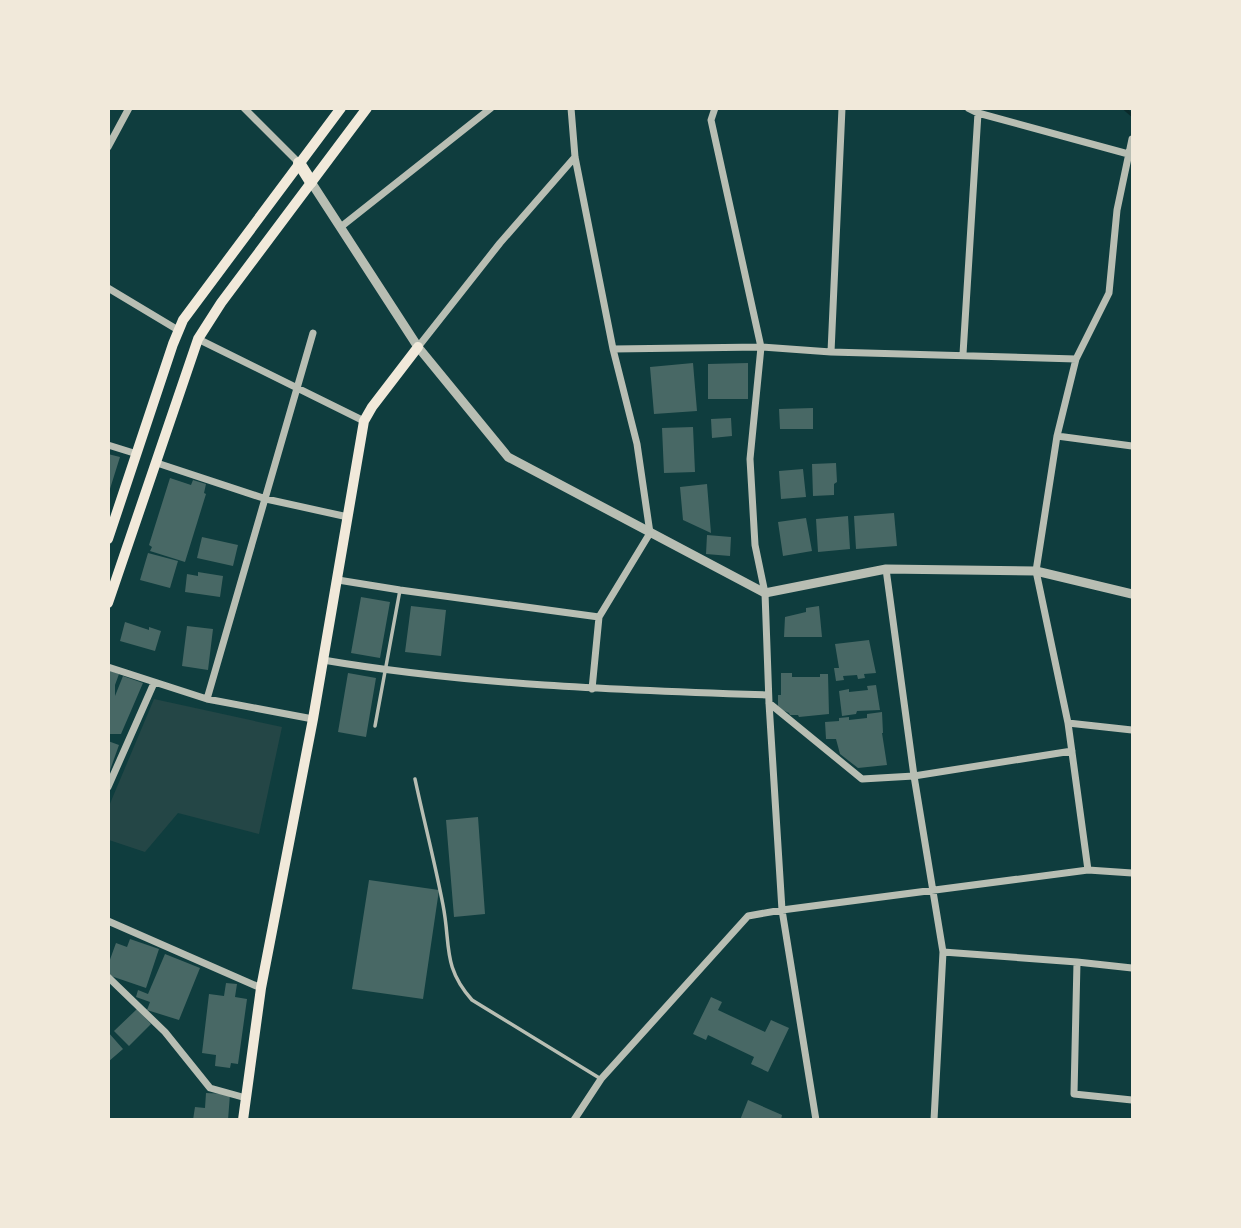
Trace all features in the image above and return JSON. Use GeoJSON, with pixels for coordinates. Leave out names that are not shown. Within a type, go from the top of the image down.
{"type":"FeatureCollection","features":[{"type":"Feature","properties":{"kind":"highway"},"geometry":{"type":"LineString","coordinates":[[299,163],[311,182]]}},
{"type":"Feature","properties":{"kind":"main road"},"geometry":{"type":"LineString","coordinates":[[108,539],[178,330],[189,311],[341,108]]}},
{"type":"Feature","properties":{"kind":"main road"},"geometry":{"type":"LineString","coordinates":[[108,603],[198,340],[220,303],[367,108]]}},
{"type":"Feature","properties":{"kind":"main road"},"geometry":{"type":"LineString","coordinates":[[243,1119],[261,988],[313,719],[364,421],[418,347]]}},
{"type":"Feature","properties":{"kind":"street"},"geometry":{"type":"LineString","coordinates":[[108,148],[129,108]]}},
{"type":"Feature","properties":{"kind":"street"},"geometry":{"type":"LineString","coordinates":[[244,108],[299,163]]}},
{"type":"Feature","properties":{"kind":"street"},"geometry":{"type":"LineString","coordinates":[[342,226],[491,108]]}},
{"type":"Feature","properties":{"kind":"street"},"geometry":{"type":"LineString","coordinates":[[571,108],[575,157],[613,349],[637,444],[650,533],[599,617],[593,689]]}},
{"type":"Feature","properties":{"kind":"street"},"geometry":{"type":"LineString","coordinates":[[715,108],[711,120],[761,347],[750,459],[755,545],[765,593],[768,699],[782,910],[816,1119]]}},
{"type":"Feature","properties":{"kind":"street"},"geometry":{"type":"LineString","coordinates":[[831,352],[842,108]]}},
{"type":"Feature","properties":{"kind":"street"},"geometry":{"type":"LineString","coordinates":[[968,108],[1131,155]]}},
{"type":"Feature","properties":{"kind":"street"},"geometry":{"type":"LineString","coordinates":[[963,354],[978,113]]}},
{"type":"Feature","properties":{"kind":"street"},"geometry":{"type":"LineString","coordinates":[[1088,870],[1068,723],[1036,571],[1057,436],[1076,359],[1109,293],[1117,210],[1131,155],[1132,139]]}},
{"type":"Feature","properties":{"kind":"street"},"geometry":{"type":"LineString","coordinates":[[418,347],[500,243],[575,157]]}},
{"type":"Feature","properties":{"kind":"street"},"geometry":{"type":"LineString","coordinates":[[311,182],[418,347],[508,457],[765,593],[886,569],[1036,571],[1132,594]]}},
{"type":"Feature","properties":{"kind":"street"},"geometry":{"type":"LineString","coordinates":[[108,288],[178,330]]}},
{"type":"Feature","properties":{"kind":"street"},"geometry":{"type":"LineString","coordinates":[[207,699],[313,333]]}},
{"type":"Feature","properties":{"kind":"street"},"geometry":{"type":"LineString","coordinates":[[198,340],[364,421]]}},
{"type":"Feature","properties":{"kind":"street"},"geometry":{"type":"LineString","coordinates":[[613,349],[761,347],[831,352],[1076,359]]}},
{"type":"Feature","properties":{"kind":"street"},"geometry":{"type":"LineString","coordinates":[[1057,436],[1132,446]]}},
{"type":"Feature","properties":{"kind":"street"},"geometry":{"type":"LineString","coordinates":[[108,445],[138,454]]}},
{"type":"Feature","properties":{"kind":"street"},"geometry":{"type":"LineString","coordinates":[[157,464],[266,499],[348,517]]}},
{"type":"Feature","properties":{"kind":"street"},"geometry":{"type":"LineString","coordinates":[[886,569],[914,776],[943,951],[934,1119]]}},
{"type":"Feature","properties":{"kind":"street"},"geometry":{"type":"LineString","coordinates":[[338,580],[599,617]]}},
{"type":"Feature","properties":{"kind":"street"},"geometry":{"type":"LineString","coordinates":[[323,660],[385,670],[593,689],[768,699],[862,779],[914,776],[1072,751]]}},
{"type":"Feature","properties":{"kind":"street"},"geometry":{"type":"LineString","coordinates":[[108,667],[207,699],[313,719]]}},
{"type":"Feature","properties":{"kind":"street"},"geometry":{"type":"LineString","coordinates":[[108,787],[154,683]]}},
{"type":"Feature","properties":{"kind":"street"},"geometry":{"type":"LineString","coordinates":[[1068,723],[1132,730]]}},
{"type":"Feature","properties":{"kind":"street"},"geometry":{"type":"LineString","coordinates":[[574,1119],[601,1079],[748,916],[1088,870],[1132,873]]}},
{"type":"Feature","properties":{"kind":"street"},"geometry":{"type":"LineString","coordinates":[[108,922],[261,988]]}},
{"type":"Feature","properties":{"kind":"street"},"geometry":{"type":"LineString","coordinates":[[943,951],[1132,968]]}},
{"type":"Feature","properties":{"kind":"street"},"geometry":{"type":"LineString","coordinates":[[1077,962],[1074,1094],[1132,1100]]}},
{"type":"Feature","properties":{"kind":"street"},"geometry":{"type":"LineString","coordinates":[[108,978],[165,1032],[210,1088],[246,1098]]}},
{"type":"Feature","properties":{"kind":"lane"},"geometry":{"type":"LineString","coordinates":[[375,726],[400,590]]}},
{"type":"Feature","properties":{"kind":"lane"},"geometry":{"type":"LineString","coordinates":[[415,779],[444,908],[449,961],[463,990],[472,1000],[601,1079]]}},
{"type":"Feature","properties":{"kind":"shaded area"},"geometry":{"type":"Polygon","coordinates":[[[154,699],[282,727],[259,834],[178,813],[145,852],[109,840],[109,806],[154,699]]]}},
{"type":"Feature","properties":{"kind":"building"},"geometry":{"type":"Polygon","coordinates":[[[693,363],[697,411],[654,414],[650,367],[693,363]]]}},
{"type":"Feature","properties":{"kind":"building"},"geometry":{"type":"Polygon","coordinates":[[[748,363],[748,399],[708,399],[708,364],[748,363]]]}},
{"type":"Feature","properties":{"kind":"building"},"geometry":{"type":"Polygon","coordinates":[[[813,408],[813,429],[780,429],[779,409],[813,408]]]}},
{"type":"Feature","properties":{"kind":"building"},"geometry":{"type":"Polygon","coordinates":[[[731,418],[732,436],[712,438],[711,419],[731,418]]]}},
{"type":"Feature","properties":{"kind":"building"},"geometry":{"type":"Polygon","coordinates":[[[693,427],[695,472],[664,473],[662,428],[693,427]]]}},
{"type":"Feature","properties":{"kind":"building"},"geometry":{"type":"Polygon","coordinates":[[[108,454],[120,457],[109,492],[108,492],[108,454]]]}},
{"type":"Feature","properties":{"kind":"building"},"geometry":{"type":"Polygon","coordinates":[[[836,463],[837,482],[834,484],[834,495],[813,496],[812,464],[836,463]]]}},
{"type":"Feature","properties":{"kind":"building"},"geometry":{"type":"Polygon","coordinates":[[[803,469],[806,497],[781,499],[779,471],[803,469]]]}},
{"type":"Feature","properties":{"kind":"building"},"geometry":{"type":"Polygon","coordinates":[[[170,478],[191,485],[193,480],[206,484],[206,494],[185,562],[150,551],[152,547],[149,545],[170,478]]]}},
{"type":"Feature","properties":{"kind":"building"},"geometry":{"type":"Polygon","coordinates":[[[707,484],[711,533],[683,520],[680,487],[707,484]]]}},
{"type":"Feature","properties":{"kind":"building"},"geometry":{"type":"Polygon","coordinates":[[[894,513],[897,546],[856,549],[854,516],[894,513]]]}},
{"type":"Feature","properties":{"kind":"building"},"geometry":{"type":"Polygon","coordinates":[[[848,516],[850,549],[818,552],[816,519],[848,516]]]}},
{"type":"Feature","properties":{"kind":"building"},"geometry":{"type":"Polygon","coordinates":[[[806,518],[812,551],[783,556],[778,522],[806,518]]]}},
{"type":"Feature","properties":{"kind":"building"},"geometry":{"type":"Polygon","coordinates":[[[707,535],[731,537],[730,556],[706,554],[707,535]]]}},
{"type":"Feature","properties":{"kind":"building"},"geometry":{"type":"Polygon","coordinates":[[[202,537],[238,545],[233,566],[197,558],[202,537]]]}},
{"type":"Feature","properties":{"kind":"building"},"geometry":{"type":"Polygon","coordinates":[[[148,553],[178,561],[170,588],[140,580],[148,553]]]}},
{"type":"Feature","properties":{"kind":"building"},"geometry":{"type":"Polygon","coordinates":[[[198,572],[223,576],[220,597],[185,592],[187,574],[198,576],[198,572]]]}},
{"type":"Feature","properties":{"kind":"building"},"geometry":{"type":"Polygon","coordinates":[[[361,597],[390,602],[380,658],[351,653],[361,597]]]}},
{"type":"Feature","properties":{"kind":"building"},"geometry":{"type":"Polygon","coordinates":[[[411,606],[446,610],[441,656],[405,652],[411,606]]]}},
{"type":"Feature","properties":{"kind":"building"},"geometry":{"type":"Polygon","coordinates":[[[819,606],[822,637],[784,637],[785,617],[819,606]]]}},
{"type":"Feature","properties":{"kind":"building"},"geometry":{"type":"Polygon","coordinates":[[[125,622],[161,631],[155,651],[120,641],[125,622]]]}},
{"type":"Feature","properties":{"kind":"building"},"geometry":{"type":"Polygon","coordinates":[[[187,626],[213,629],[208,670],[182,666],[187,626]]]}},
{"type":"Feature","properties":{"kind":"building"},"geometry":{"type":"Polygon","coordinates":[[[869,640],[876,673],[864,674],[865,678],[858,679],[857,675],[843,676],[844,680],[836,681],[834,668],[839,668],[835,644],[869,640]]]}},
{"type":"Feature","properties":{"kind":"building"},"geometry":{"type":"Polygon","coordinates":[[[108,670],[119,674],[115,696],[123,676],[143,683],[121,734],[108,734],[108,670]]]}},
{"type":"Feature","properties":{"kind":"building"},"geometry":{"type":"Polygon","coordinates":[[[348,673],[376,678],[366,737],[338,732],[348,673]]]}},
{"type":"Feature","properties":{"kind":"building"},"geometry":{"type":"Polygon","coordinates":[[[781,673],[792,673],[792,677],[820,677],[820,674],[828,674],[829,714],[799,717],[778,708],[781,673]]]}},
{"type":"Feature","properties":{"kind":"building"},"geometry":{"type":"Polygon","coordinates":[[[876,685],[880,710],[857,711],[856,714],[842,716],[839,691],[868,690],[867,686],[876,685]]]}},
{"type":"Feature","properties":{"kind":"building"},"geometry":{"type":"Polygon","coordinates":[[[882,712],[887,765],[858,768],[840,754],[836,739],[826,739],[825,722],[849,717],[849,720],[867,718],[867,714],[882,712]]]}},
{"type":"Feature","properties":{"kind":"building"},"geometry":{"type":"Polygon","coordinates":[[[108,741],[119,745],[109,773],[108,773],[108,741]]]}},
{"type":"Feature","properties":{"kind":"building"},"geometry":{"type":"Polygon","coordinates":[[[478,817],[485,914],[454,917],[446,820],[478,817]]]}},
{"type":"Feature","properties":{"kind":"building"},"geometry":{"type":"Polygon","coordinates":[[[369,880],[439,890],[423,999],[352,989],[369,880]]]}},
{"type":"Feature","properties":{"kind":"building"},"geometry":{"type":"Polygon","coordinates":[[[130,939],[159,949],[146,988],[108,975],[108,965],[116,943],[127,947],[130,939]]]}},
{"type":"Feature","properties":{"kind":"building"},"geometry":{"type":"Polygon","coordinates":[[[165,954],[200,968],[179,1020],[147,1010],[150,1002],[136,997],[138,990],[148,994],[165,954]]]}},
{"type":"Feature","properties":{"kind":"building"},"geometry":{"type":"Polygon","coordinates":[[[226,983],[237,984],[235,997],[247,999],[238,1064],[231,1063],[230,1068],[215,1066],[216,1055],[202,1053],[209,994],[224,996],[226,983]]]}},
{"type":"Feature","properties":{"kind":"building"},"geometry":{"type":"Polygon","coordinates":[[[711,997],[722,1002],[718,1010],[765,1032],[771,1020],[789,1028],[768,1072],[751,1064],[754,1057],[708,1035],[706,1040],[693,1034],[711,997]]]}},
{"type":"Feature","properties":{"kind":"building"},"geometry":{"type":"Polygon","coordinates":[[[137,1009],[151,1024],[129,1046],[114,1031],[137,1009]]]}},
{"type":"Feature","properties":{"kind":"building"},"geometry":{"type":"Polygon","coordinates":[[[108,1032],[123,1049],[108,1062],[108,1032]]]}},
{"type":"Feature","properties":{"kind":"building"},"geometry":{"type":"Polygon","coordinates":[[[206,1093],[230,1094],[228,1120],[193,1120],[195,1107],[205,1108],[206,1093]]]}},
{"type":"Feature","properties":{"kind":"building"},"geometry":{"type":"Polygon","coordinates":[[[748,1100],[782,1115],[781,1120],[740,1120],[748,1100]]]}},
{"type":"Feature","properties":{"kind":"waterway"},"geometry":{"type":"LineString","coordinates":[[1124,108],[1132,115]]}}]}
